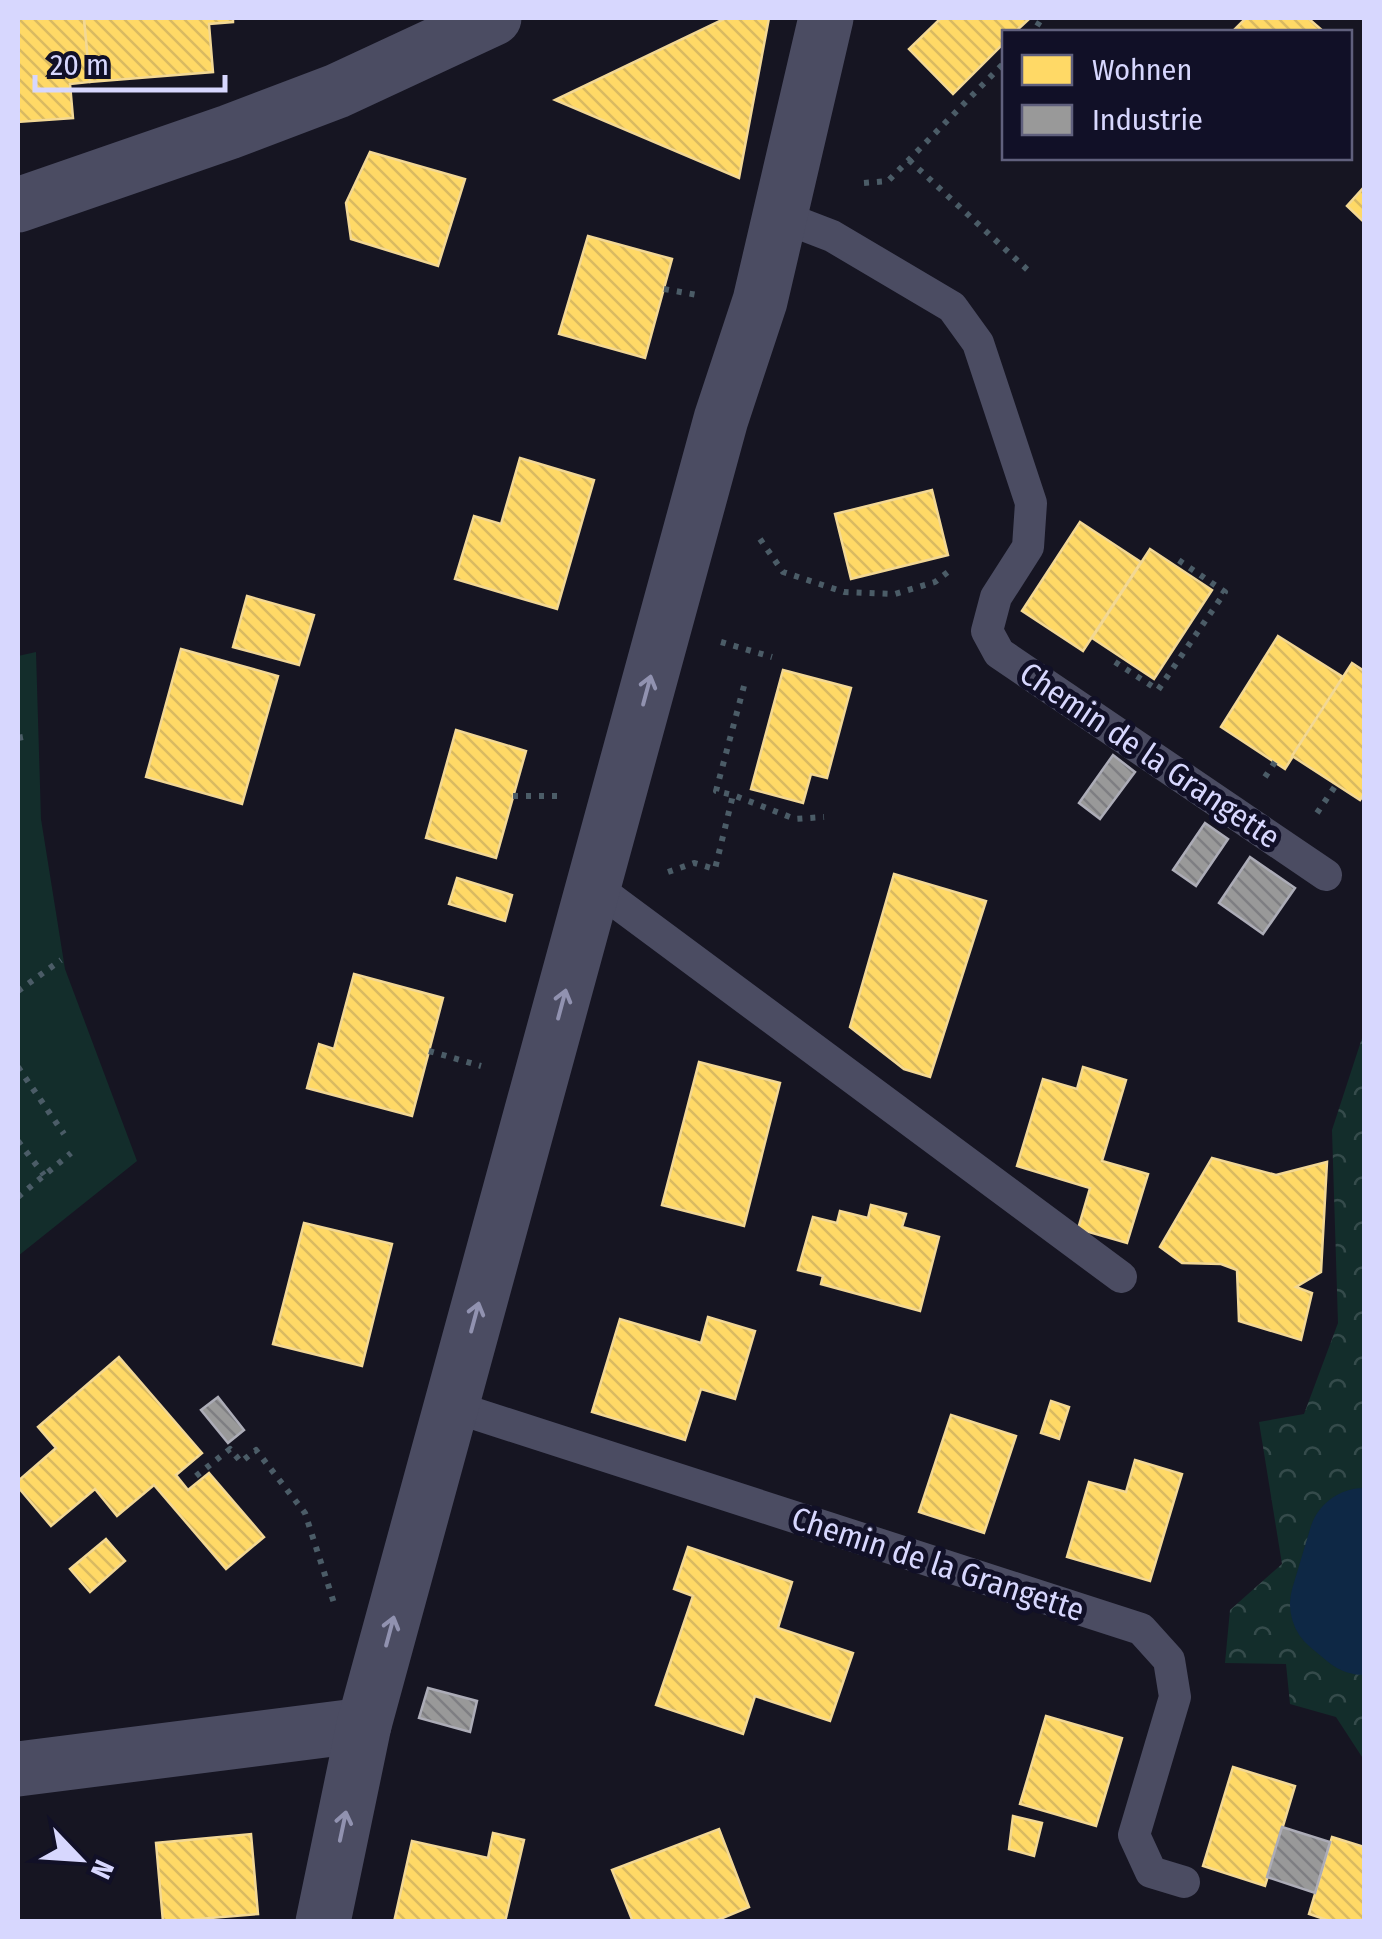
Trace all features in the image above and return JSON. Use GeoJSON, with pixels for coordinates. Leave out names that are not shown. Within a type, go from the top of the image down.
{"type":"FeatureCollection","features":[{"type":"Feature","properties":{"kind":"street"},"geometry":{"type":"LineString","coordinates":[[18,205],[337,91],[494,18]]}},
{"type":"Feature","properties":{"kind":"street"},"geometry":{"type":"LineString","coordinates":[[323,1922],[364,1725],[721,419],[758,307],[826,18]]}},
{"type":"Feature","properties":{"kind":"street"},"geometry":{"type":"LineString","coordinates":[[18,1768],[364,1725]]}},
{"type":"Feature","properties":{"kind":"lane","name":"Chemin de la Grangette"},"geometry":{"type":"LineString","coordinates":[[780,216],[832,236],[952,307],[978,343],[1031,503],[1028,547],[996,597],[988,631],[999,653],[1326,875]]}},
{"type":"Feature","properties":{"kind":"lane"},"geometry":{"type":"LineString","coordinates":[[594,886],[1121,1277]]}},
{"type":"Feature","properties":{"kind":"lane","name":"Chemin de la Grangette"},"geometry":{"type":"LineString","coordinates":[[451,1406],[1140,1630],[1170,1660],[1175,1698],[1134,1835],[1152,1872],[1184,1882]]}},
{"type":"Feature","properties":{"kind":"path"},"geometry":{"type":"LineString","coordinates":[[1037,26],[1042,18]]}},
{"type":"Feature","properties":{"kind":"path"},"geometry":{"type":"LineString","coordinates":[[864,183],[888,180],[1002,65]]}},
{"type":"Feature","properties":{"kind":"path"},"geometry":{"type":"LineString","coordinates":[[910,160],[1032,274]]}},
{"type":"Feature","properties":{"kind":"path"},"geometry":{"type":"LineString","coordinates":[[760,539],[783,572],[844,592],[895,594],[935,582],[960,562]]}},
{"type":"Feature","properties":{"kind":"path"},"geometry":{"type":"LineString","coordinates":[[1115,661],[1158,690],[1225,592],[1174,558]]}},
{"type":"Feature","properties":{"kind":"path"},"geometry":{"type":"LineString","coordinates":[[744,686],[716,791],[796,819],[824,817]]}},
{"type":"Feature","properties":{"kind":"path"},"geometry":{"type":"LineString","coordinates":[[18,738],[28,736]]}},
{"type":"Feature","properties":{"kind":"path"},"geometry":{"type":"LineString","coordinates":[[1268,773],[1275,762]]}},
{"type":"Feature","properties":{"kind":"path"},"geometry":{"type":"LineString","coordinates":[[1321,807],[1336,785]]}},
{"type":"Feature","properties":{"kind":"path"},"geometry":{"type":"LineString","coordinates":[[668,872],[694,863],[714,869],[733,795]]}},
{"type":"Feature","properties":{"kind":"path"},"geometry":{"type":"LineString","coordinates":[[18,990],[62,960]]}},
{"type":"Feature","properties":{"kind":"path"},"geometry":{"type":"LineString","coordinates":[[18,1068],[64,1134]]}},
{"type":"Feature","properties":{"kind":"path"},"geometry":{"type":"LineString","coordinates":[[18,1141],[44,1175]]}},
{"type":"Feature","properties":{"kind":"path"},"geometry":{"type":"LineString","coordinates":[[18,1196],[71,1153]]}},
{"type":"Feature","properties":{"kind":"path"},"geometry":{"type":"LineString","coordinates":[[196,1476],[230,1448],[241,1462],[256,1450],[305,1512],[336,1609]]}},
{"type":"Feature","properties":{"kind":"green space"},"geometry":{"type":"Polygon","coordinates":[[[36,652],[41,819],[65,969],[137,1161],[18,1256],[18,656],[36,652]]]}},
{"type":"Feature","properties":{"kind":"green space"},"geometry":{"type":"Polygon","coordinates":[[[1364,1032],[1364,1760],[1336,1717],[1290,1704],[1286,1664],[1225,1663],[1230,1610],[1282,1564],[1259,1422],[1304,1414],[1338,1323],[1332,1130],[1364,1032]]]}},
{"type":"Feature","properties":{"kind":"building: Wohnen"},"geometry":{"type":"Polygon","coordinates":[[[18,18],[84,18],[90,82],[70,84],[73,118],[18,122],[18,18]]]}},
{"type":"Feature","properties":{"kind":"building: Wohnen"},"geometry":{"type":"Polygon","coordinates":[[[84,18],[233,18],[233,22],[209,24],[213,72],[90,82],[84,18]]]}},
{"type":"Feature","properties":{"kind":"building: Wohnen"},"geometry":{"type":"Polygon","coordinates":[[[726,18],[769,18],[739,178],[555,100],[726,18]]]}},
{"type":"Feature","properties":{"kind":"building: Wohnen"},"geometry":{"type":"Polygon","coordinates":[[[941,18],[1029,19],[1017,30],[1002,30],[1002,45],[953,94],[909,49],[941,18]]]}},
{"type":"Feature","properties":{"kind":"building: Wohnen"},"geometry":{"type":"Polygon","coordinates":[[[1246,18],[1308,18],[1322,30],[1234,30],[1246,18]]]}},
{"type":"Feature","properties":{"kind":"building: Wohnen"},"geometry":{"type":"Polygon","coordinates":[[[370,152],[465,179],[438,266],[351,239],[346,203],[370,152]]]}},
{"type":"Feature","properties":{"kind":"building: Wohnen"},"geometry":{"type":"Polygon","coordinates":[[[1364,187],[1364,222],[1347,206],[1364,187]]]}},
{"type":"Feature","properties":{"kind":"building: Wohnen"},"geometry":{"type":"Polygon","coordinates":[[[588,236],[672,259],[645,358],[559,334],[588,236]]]}},
{"type":"Feature","properties":{"kind":"building: Wohnen"},"geometry":{"type":"Polygon","coordinates":[[[520,458],[594,480],[557,609],[455,579],[474,516],[501,524],[520,458]]]}},
{"type":"Feature","properties":{"kind":"building: Wohnen"},"geometry":{"type":"Polygon","coordinates":[[[932,490],[948,555],[851,579],[835,514],[932,490]]]}},
{"type":"Feature","properties":{"kind":"building: Wohnen"},"geometry":{"type":"Polygon","coordinates":[[[1080,522],[1141,562],[1083,651],[1022,611],[1080,522]]]}},
{"type":"Feature","properties":{"kind":"building: Wohnen"},"geometry":{"type":"Polygon","coordinates":[[[1150,549],[1212,590],[1154,679],[1092,638],[1150,549]]]}},
{"type":"Feature","properties":{"kind":"building: Wohnen"},"geometry":{"type":"Polygon","coordinates":[[[247,596],[314,615],[299,665],[233,647],[247,596]]]}},
{"type":"Feature","properties":{"kind":"building: Wohnen"},"geometry":{"type":"Polygon","coordinates":[[[1278,636],[1343,677],[1285,769],[1221,727],[1278,636]]]}},
{"type":"Feature","properties":{"kind":"building: Wohnen"},"geometry":{"type":"Polygon","coordinates":[[[181,649],[278,676],[242,804],[146,777],[181,649]]]}},
{"type":"Feature","properties":{"kind":"building: Wohnen"},"geometry":{"type":"Polygon","coordinates":[[[1352,663],[1364,671],[1364,794],[1360,800],[1292,756],[1352,663]]]}},
{"type":"Feature","properties":{"kind":"building: Wohnen"},"geometry":{"type":"Polygon","coordinates":[[[783,670],[851,688],[827,778],[811,774],[803,803],[751,789],[783,670]]]}},
{"type":"Feature","properties":{"kind":"building: Wohnen"},"geometry":{"type":"Polygon","coordinates":[[[456,730],[526,751],[496,858],[426,838],[456,730]]]}},
{"type":"Feature","properties":{"kind":"building: Wohnen"},"geometry":{"type":"Polygon","coordinates":[[[894,874],[986,901],[930,1077],[904,1069],[850,1027],[894,874]]]}},
{"type":"Feature","properties":{"kind":"building: Wohnen"},"geometry":{"type":"Polygon","coordinates":[[[457,878],[512,895],[505,921],[449,904],[457,878]]]}},
{"type":"Feature","properties":{"kind":"building: Wohnen"},"geometry":{"type":"Polygon","coordinates":[[[354,974],[443,998],[412,1116],[307,1088],[319,1044],[334,1049],[354,974]]]}},
{"type":"Feature","properties":{"kind":"building: Wohnen"},"geometry":{"type":"Polygon","coordinates":[[[699,1062],[780,1083],[744,1226],[662,1205],[699,1062]]]}},
{"type":"Feature","properties":{"kind":"building: Wohnen"},"geometry":{"type":"Polygon","coordinates":[[[1083,1067],[1126,1080],[1102,1161],[1148,1174],[1127,1243],[1078,1229],[1090,1188],[1017,1166],[1043,1079],[1077,1089],[1083,1067]]]}},
{"type":"Feature","properties":{"kind":"building: Wohnen"},"geometry":{"type":"Polygon","coordinates":[[[1212,1158],[1276,1175],[1327,1162],[1321,1272],[1296,1287],[1312,1293],[1301,1340],[1239,1321],[1237,1270],[1221,1264],[1182,1263],[1160,1247],[1212,1158]]]}},
{"type":"Feature","properties":{"kind":"building: Wohnen"},"geometry":{"type":"Polygon","coordinates":[[[871,1205],[906,1214],[902,1227],[939,1237],[920,1311],[821,1284],[823,1276],[798,1270],[813,1217],[837,1223],[840,1211],[868,1218],[871,1205]]]}},
{"type":"Feature","properties":{"kind":"building: Wohnen"},"geometry":{"type":"Polygon","coordinates":[[[304,1223],[392,1244],[362,1366],[273,1344],[304,1223]]]}},
{"type":"Feature","properties":{"kind":"building: Wohnen"},"geometry":{"type":"Polygon","coordinates":[[[708,1317],[755,1331],[735,1399],[701,1389],[685,1440],[592,1412],[620,1319],[701,1343],[708,1317]]]}},
{"type":"Feature","properties":{"kind":"building: Wohnen"},"geometry":{"type":"Polygon","coordinates":[[[119,1357],[202,1453],[176,1475],[188,1490],[209,1473],[264,1537],[226,1569],[154,1485],[117,1516],[95,1489],[51,1526],[18,1487],[18,1481],[56,1448],[38,1427],[119,1357]]]}},
{"type":"Feature","properties":{"kind":"building: Wohnen"},"geometry":{"type":"Polygon","coordinates":[[[1051,1401],[1069,1407],[1059,1439],[1041,1433],[1051,1401]]]}},
{"type":"Feature","properties":{"kind":"building: Wohnen"},"geometry":{"type":"Polygon","coordinates":[[[951,1415],[1016,1436],[984,1533],[919,1512],[951,1415]]]}},
{"type":"Feature","properties":{"kind":"building: Wohnen"},"geometry":{"type":"Polygon","coordinates":[[[1135,1460],[1182,1474],[1150,1581],[1067,1557],[1089,1482],[1126,1492],[1135,1460]]]}},
{"type":"Feature","properties":{"kind":"building: Wohnen"},"geometry":{"type":"Polygon","coordinates":[[[106,1539],[125,1561],[90,1592],[70,1569],[106,1539]]]}},
{"type":"Feature","properties":{"kind":"building: Wohnen"},"geometry":{"type":"Polygon","coordinates":[[[688,1547],[792,1582],[778,1628],[853,1653],[830,1721],[755,1696],[743,1734],[656,1705],[693,1596],[674,1589],[688,1547]]]}},
{"type":"Feature","properties":{"kind":"building: Wohnen"},"geometry":{"type":"Polygon","coordinates":[[[1046,1716],[1122,1738],[1096,1826],[1020,1804],[1046,1716]]]}},
{"type":"Feature","properties":{"kind":"building: Wohnen"},"geometry":{"type":"Polygon","coordinates":[[[1233,1767],[1295,1786],[1265,1886],[1203,1866],[1233,1767]]]}},
{"type":"Feature","properties":{"kind":"building: Wohnen"},"geometry":{"type":"Polygon","coordinates":[[[1013,1816],[1042,1823],[1034,1856],[1009,1849],[1013,1816]]]}},
{"type":"Feature","properties":{"kind":"building: Wohnen"},"geometry":{"type":"Polygon","coordinates":[[[719,1829],[749,1907],[713,1922],[633,1922],[612,1870],[719,1829]]]}},
{"type":"Feature","properties":{"kind":"building: Wohnen"},"geometry":{"type":"Polygon","coordinates":[[[493,1833],[524,1840],[505,1922],[394,1922],[412,1841],[488,1858],[493,1833]]]}},
{"type":"Feature","properties":{"kind":"building: Wohnen"},"geometry":{"type":"Polygon","coordinates":[[[251,1834],[258,1914],[163,1922],[156,1843],[251,1834]]]}},
{"type":"Feature","properties":{"kind":"building: Wohnen"},"geometry":{"type":"Polygon","coordinates":[[[1332,1837],[1364,1847],[1364,1922],[1333,1922],[1309,1914],[1332,1837]]]}},
{"type":"Feature","properties":{"kind":"building: Industrie"},"geometry":{"type":"Polygon","coordinates":[[[1113,755],[1135,772],[1100,819],[1079,803],[1113,755]]]}},
{"type":"Feature","properties":{"kind":"building: Industrie"},"geometry":{"type":"Polygon","coordinates":[[[1205,823],[1228,839],[1196,886],[1173,870],[1205,823]]]}},
{"type":"Feature","properties":{"kind":"building: Industrie"},"geometry":{"type":"Polygon","coordinates":[[[1250,857],[1295,888],[1263,934],[1219,903],[1250,857]]]}},
{"type":"Feature","properties":{"kind":"building: Industrie"},"geometry":{"type":"Polygon","coordinates":[[[218,1397],[244,1430],[228,1443],[201,1410],[218,1397]]]}},
{"type":"Feature","properties":{"kind":"building: Industrie"},"geometry":{"type":"Polygon","coordinates":[[[428,1688],[477,1701],[470,1732],[419,1718],[428,1688]]]}},
{"type":"Feature","properties":{"kind":"building: Industrie"},"geometry":{"type":"Polygon","coordinates":[[[1282,1827],[1330,1842],[1315,1893],[1267,1877],[1282,1827]]]}},
{"type":"Feature","properties":{"kind":"waterway"},"geometry":{"type":"LineString","coordinates":[[1364,1544],[1346,1604],[1364,1619]]}}]}
